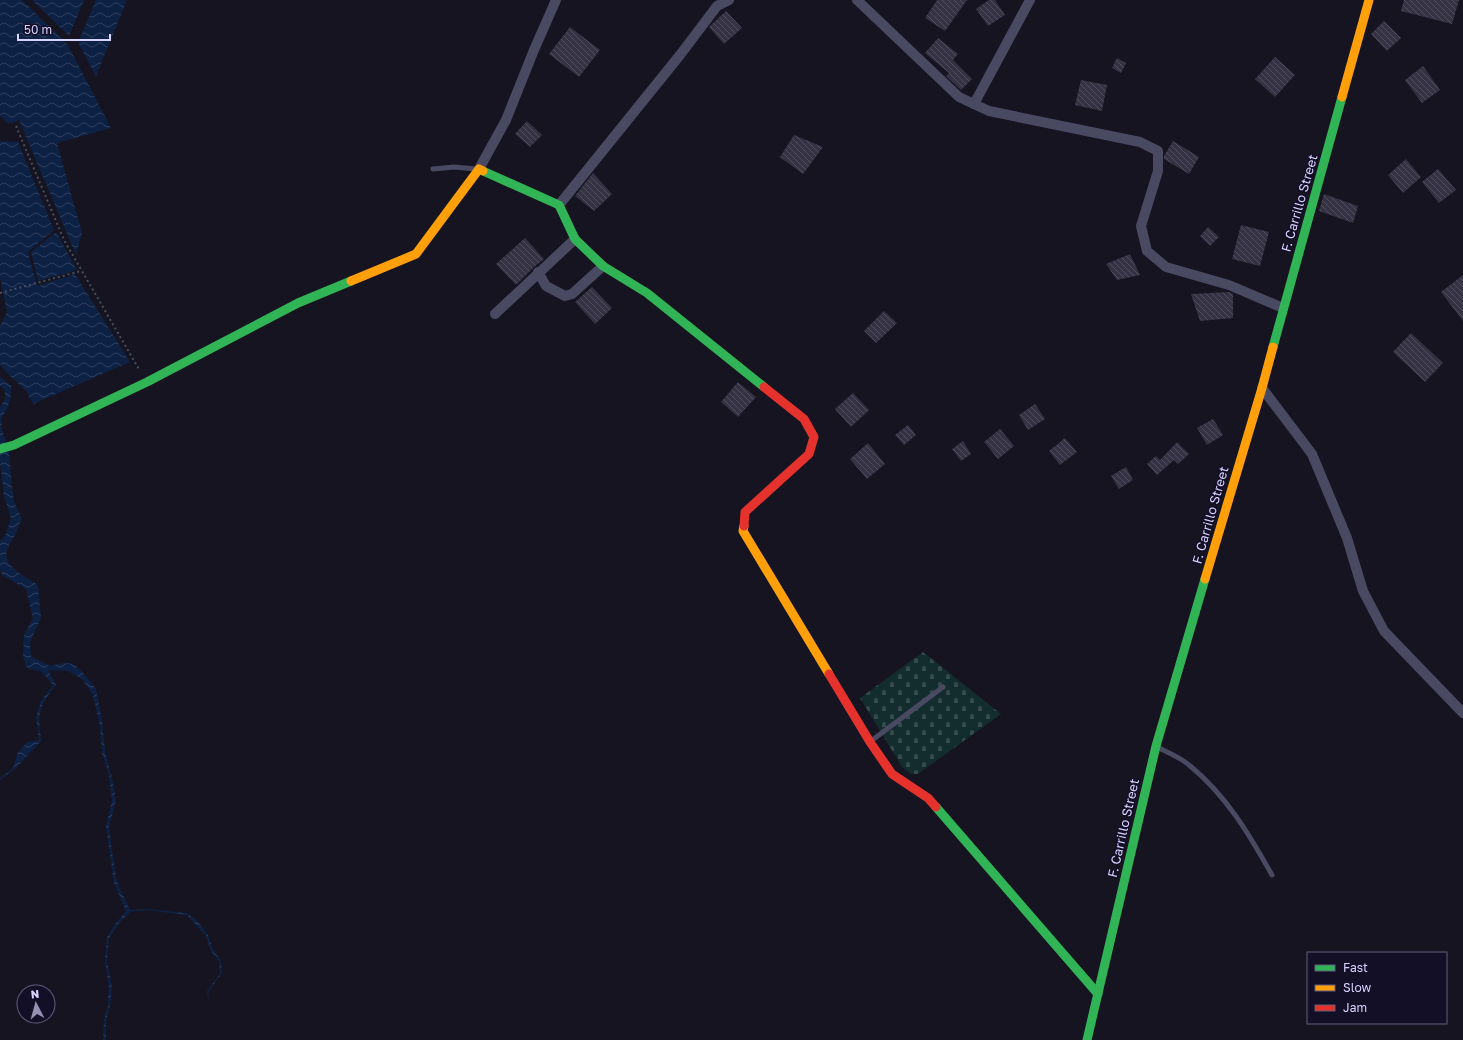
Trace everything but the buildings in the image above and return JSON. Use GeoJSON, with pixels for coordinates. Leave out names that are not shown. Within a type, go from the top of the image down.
{"type":"FeatureCollection","features":[{"type":"Feature","properties":{"kind":"street"},"geometry":{"type":"LineString","coordinates":[[0,449],[14,445],[147,382],[298,303],[416,254],[479,169],[506,120],[556,0]]}},
{"type":"Feature","properties":{"kind":"street"},"geometry":{"type":"LineString","coordinates":[[559,205],[680,56],[717,6],[729,0]]}},
{"type":"Feature","properties":{"kind":"street"},"geometry":{"type":"LineString","coordinates":[[857,0],[958,97],[989,111],[1140,142],[1158,151],[1158,171],[1141,226],[1147,251],[1166,267],[1229,285],[1283,308]]}},
{"type":"Feature","properties":{"kind":"street"},"geometry":{"type":"LineString","coordinates":[[974,104],[1030,0]]}},
{"type":"Feature","properties":{"kind":"street","name":"F. Carrillo Street"},"geometry":{"type":"LineString","coordinates":[[1087,1040],[1156,746],[1262,388],[1369,0]]}},
{"type":"Feature","properties":{"kind":"street"},"geometry":{"type":"LineString","coordinates":[[479,169],[559,205],[575,239],[603,266],[647,293],[804,418],[814,437],[808,454],[745,512],[743,531],[870,742],[892,774],[928,798],[1098,994]]}},
{"type":"Feature","properties":{"kind":"street"},"geometry":{"type":"LineString","coordinates":[[495,314],[538,272],[575,239]]}},
{"type":"Feature","properties":{"kind":"street"},"geometry":{"type":"LineString","coordinates":[[538,272],[546,286],[565,296],[572,294],[603,266]]}},
{"type":"Feature","properties":{"kind":"street"},"geometry":{"type":"LineString","coordinates":[[1262,388],[1312,454],[1347,538],[1363,591],[1384,631],[1463,713]]}},
{"type":"Feature","properties":{"kind":"lane"},"geometry":{"type":"LineString","coordinates":[[433,170],[469,167],[479,169]]}},
{"type":"Feature","properties":{"kind":"lane"},"geometry":{"type":"LineString","coordinates":[[870,742],[943,687]]}},
{"type":"Feature","properties":{"kind":"lane"},"geometry":{"type":"LineString","coordinates":[[1156,746],[1188,764],[1221,795],[1250,836],[1272,875]]}},
{"type":"Feature","properties":{"kind":"path"},"geometry":{"type":"LineString","coordinates":[[16,126],[64,240],[147,382]]}},
{"type":"Feature","properties":{"kind":"path"},"geometry":{"type":"LineString","coordinates":[[0,294],[81,271]]}},
{"type":"Feature","properties":{"kind":"green space"},"geometry":{"type":"Polygon","coordinates":[[[923,652],[1001,714],[918,774],[911,774],[902,767],[860,698],[923,652]]]}},
{"type":"Feature","properties":{"kind":"water"},"geometry":{"type":"Polygon","coordinates":[[[0,0],[22,0],[68,45],[111,128],[57,143],[82,233],[76,255],[19,120],[9,124],[0,116],[0,0]]]}},
{"type":"Feature","properties":{"kind":"water"},"geometry":{"type":"Polygon","coordinates":[[[32,0],[84,0],[69,36],[32,0]]]}},
{"type":"Feature","properties":{"kind":"water"},"geometry":{"type":"Polygon","coordinates":[[[96,0],[127,0],[96,76],[78,43],[96,0]]]}},
{"type":"Feature","properties":{"kind":"water"},"geometry":{"type":"Polygon","coordinates":[[[0,141],[18,142],[54,230],[28,252],[37,286],[75,274],[130,362],[33,404],[26,391],[5,371],[0,364],[0,326],[7,312],[0,277],[0,141]]]}},
{"type":"Feature","properties":{"kind":"water"},"geometry":{"type":"Polygon","coordinates":[[[56,232],[77,270],[38,281],[31,252],[56,232]]]}},
{"type":"Feature","properties":{"kind":"water"},"geometry":{"type":"Polygon","coordinates":[[[0,377],[11,386],[9,403],[1,418],[2,429],[9,452],[14,501],[22,519],[8,547],[6,556],[8,562],[16,571],[38,585],[41,618],[30,642],[31,656],[50,666],[63,663],[74,664],[96,689],[102,721],[105,753],[116,800],[109,827],[112,851],[117,882],[130,910],[147,909],[187,913],[197,921],[208,935],[213,950],[221,961],[222,973],[208,992],[209,1003],[207,991],[220,974],[219,961],[211,951],[206,936],[187,915],[147,910],[130,912],[119,923],[109,938],[107,961],[112,987],[110,1006],[106,1020],[106,1040],[103,1040],[104,1019],[108,1007],[109,987],[105,961],[107,937],[126,911],[114,883],[106,826],[112,801],[109,774],[102,753],[100,726],[93,695],[82,679],[68,671],[48,670],[56,685],[46,699],[41,711],[41,741],[15,769],[0,780],[0,778],[13,768],[18,752],[27,742],[39,740],[36,717],[41,701],[53,685],[42,672],[27,668],[23,656],[24,635],[33,618],[26,589],[2,575],[0,569],[0,541],[6,534],[11,518],[4,496],[0,462],[0,407],[5,399],[5,390],[0,386],[0,377]]]}},
{"type":"Feature","properties":{"kind":"traffic: fast"},"geometry":{"type":"LineString","coordinates":[[1273,347],[1342,97]]}},
{"type":"Feature","properties":{"kind":"traffic: fast"},"geometry":{"type":"LineString","coordinates":[[483,171],[559,205],[575,239],[603,266],[647,293],[764,387]]}},
{"type":"Feature","properties":{"kind":"traffic: fast"},"geometry":{"type":"LineString","coordinates":[[0,449],[14,445],[147,382],[298,303],[351,281]]}},
{"type":"Feature","properties":{"kind":"traffic: fast"},"geometry":{"type":"LineString","coordinates":[[1087,1040],[1156,746],[1205,579]]}},
{"type":"Feature","properties":{"kind":"traffic: fast"},"geometry":{"type":"LineString","coordinates":[[936,807],[1098,994]]}},
{"type":"Feature","properties":{"kind":"traffic: slow"},"geometry":{"type":"LineString","coordinates":[[1342,97],[1369,0]]}},
{"type":"Feature","properties":{"kind":"traffic: slow"},"geometry":{"type":"LineString","coordinates":[[351,281],[416,254],[479,169],[483,171]]}},
{"type":"Feature","properties":{"kind":"traffic: slow"},"geometry":{"type":"LineString","coordinates":[[1205,579],[1273,347]]}},
{"type":"Feature","properties":{"kind":"traffic: slow"},"geometry":{"type":"LineString","coordinates":[[744,526],[743,531],[829,674]]}},
{"type":"Feature","properties":{"kind":"traffic: jam"},"geometry":{"type":"LineString","coordinates":[[744,526],[745,512],[809,454],[814,437],[804,419],[764,387]]}},
{"type":"Feature","properties":{"kind":"traffic: jam"},"geometry":{"type":"LineString","coordinates":[[829,674],[870,742],[892,774],[928,798],[936,807]]}}]}
